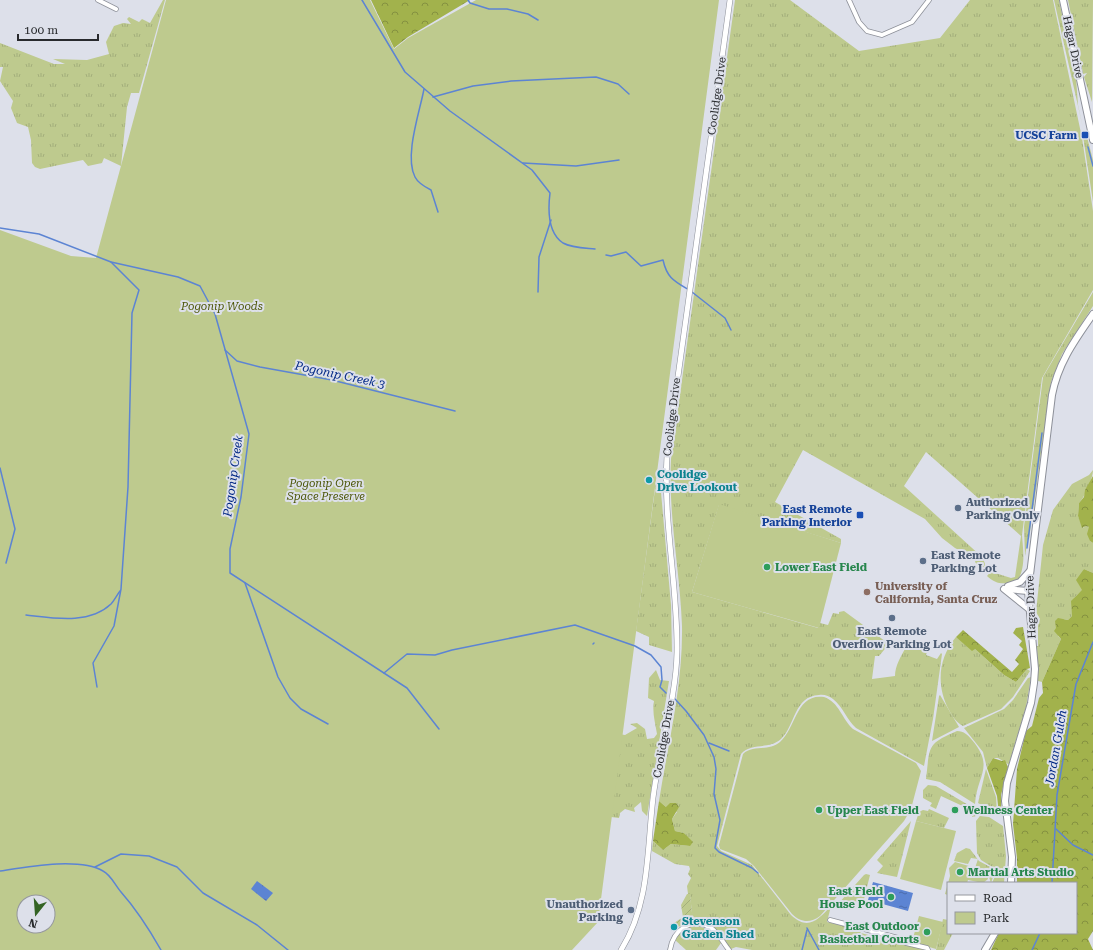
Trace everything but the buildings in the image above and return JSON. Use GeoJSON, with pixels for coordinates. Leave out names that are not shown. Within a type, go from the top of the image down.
{"type":"FeatureCollection","features":[{"type":"Feature","properties":{"kind":"main road","name":"Hagar Drive"},"geometry":{"type":"LineString","coordinates":[[1063,0],[1092,128],[1093,140]]}},
{"type":"Feature","properties":{"kind":"main road","name":"Hagar Drive"},"geometry":{"type":"LineString","coordinates":[[1011,882],[1012,857],[1005,801],[1007,783],[1031,703],[1034,683],[1035,669],[1028,591],[1054,386],[1068,351],[1093,314]]}},
{"type":"Feature","properties":{"kind":"main road"},"geometry":{"type":"LineString","coordinates":[[1006,587],[1020,582],[1030,571]]}},
{"type":"Feature","properties":{"kind":"main road"},"geometry":{"type":"LineString","coordinates":[[1006,587],[1028,591]]}},
{"type":"Feature","properties":{"kind":"main road"},"geometry":{"type":"LineString","coordinates":[[1006,587],[1029,609]]}},
{"type":"Feature","properties":{"kind":"main road"},"geometry":{"type":"LineString","coordinates":[[985,950],[994,934]]}},
{"type":"Feature","properties":{"kind":"street"},"geometry":{"type":"LineString","coordinates":[[98,0],[116,9]]}},
{"type":"Feature","properties":{"kind":"street","name":"Coolidge Drive"},"geometry":{"type":"LineString","coordinates":[[621,950],[633,929],[644,889],[653,796],[676,667],[677,622],[668,510],[667,456],[730,0]]}},
{"type":"Feature","properties":{"kind":"street"},"geometry":{"type":"LineString","coordinates":[[849,0],[858,22],[867,32],[882,35],[912,22],[929,0]]}},
{"type":"Feature","properties":{"kind":"street"},"geometry":{"type":"LineString","coordinates":[[830,920],[902,939],[906,943],[927,948],[928,950]]}},
{"type":"Feature","properties":{"kind":"street"},"geometry":{"type":"LineString","coordinates":[[670,950],[673,938],[678,931],[686,925],[696,924],[713,930],[729,950]]}},
{"type":"Feature","properties":{"kind":"green space"},"geometry":{"type":"Polygon","coordinates":[[[163,0],[165,0],[139,93],[131,93],[127,107],[121,166],[104,158],[102,163],[88,166],[83,160],[40,169],[35,167],[32,163],[31,140],[28,127],[17,123],[11,108],[13,101],[0,81],[3,67],[0,67],[0,43],[54,64],[65,64],[53,59],[87,60],[109,54],[106,42],[114,26],[123,23],[131,24],[127,19],[129,17],[139,22],[142,19],[150,23],[163,0]]]}},
{"type":"Feature","properties":{"kind":"green space","name":"Pogonip Open Space Preserve"},"geometry":{"type":"Polygon","coordinates":[[[166,0],[370,0],[394,49],[408,38],[476,0],[719,0],[598,922],[572,950],[0,950],[0,230],[71,256],[96,258],[166,0]]]}},
{"type":"Feature","properties":{"kind":"green space"},"geometry":{"type":"Polygon","coordinates":[[[371,0],[470,0],[408,37],[394,48],[371,0]]]}},
{"type":"Feature","properties":{"kind":"green space"},"geometry":{"type":"Polygon","coordinates":[[[735,0],[790,0],[859,51],[940,38],[970,0],[1053,0],[1082,138],[1093,211],[1093,290],[1042,378],[1022,535],[1023,564],[1021,575],[1018,580],[1009,583],[998,583],[987,576],[993,569],[992,572],[1011,578],[1015,577],[1021,536],[926,452],[904,486],[983,558],[985,564],[984,572],[975,562],[976,559],[955,548],[942,538],[925,519],[803,450],[775,502],[841,539],[841,543],[719,505],[692,592],[818,628],[820,623],[828,625],[833,613],[839,614],[839,612],[844,611],[889,644],[879,656],[875,656],[872,679],[895,676],[900,657],[906,647],[909,648],[911,645],[924,646],[928,649],[926,655],[937,659],[941,653],[942,654],[933,719],[924,766],[856,728],[840,706],[831,698],[823,695],[811,697],[804,700],[796,712],[786,733],[781,739],[771,744],[750,748],[741,754],[717,846],[721,851],[752,865],[791,915],[797,920],[808,923],[812,922],[822,916],[831,906],[827,922],[857,929],[861,933],[925,950],[752,950],[736,947],[731,949],[713,927],[693,922],[690,895],[688,894],[687,886],[691,878],[688,874],[690,869],[689,866],[675,864],[652,851],[653,841],[663,850],[671,844],[690,846],[688,838],[684,833],[675,831],[672,819],[677,812],[666,807],[659,801],[678,692],[682,648],[681,605],[671,501],[671,459],[735,0]]]}},
{"type":"Feature","properties":{"kind":"green space"},"geometry":{"type":"Polygon","coordinates":[[[1054,0],[1059,0],[1075,76],[1073,75],[1076,78],[1078,105],[1083,128],[1054,0]]]}},
{"type":"Feature","properties":{"kind":"green space"},"geometry":{"type":"Polygon","coordinates":[[[1068,0],[1093,0],[1092,102],[1084,77],[1087,73],[1083,74],[1068,0]]]}},
{"type":"Feature","properties":{"kind":"green space"},"geometry":{"type":"Polygon","coordinates":[[[1083,136],[1087,137],[1093,160],[1093,202],[1083,136]]]}},
{"type":"Feature","properties":{"kind":"green space"},"geometry":{"type":"Polygon","coordinates":[[[1093,292],[1093,306],[1062,354],[1051,382],[1029,539],[1025,556],[1024,527],[1043,377],[1093,292]]]}},
{"type":"Feature","properties":{"kind":"green space"},"geometry":{"type":"Polygon","coordinates":[[[1093,470],[1092,478],[1084,496],[1079,503],[1078,516],[1083,528],[1086,526],[1089,527],[1090,541],[1093,543],[1093,573],[1084,569],[1078,583],[1083,590],[1074,599],[1072,604],[1072,616],[1068,620],[1064,619],[1058,636],[1061,639],[1042,682],[1038,681],[1037,646],[1038,623],[1040,619],[1036,612],[1043,545],[1053,510],[1072,484],[1089,475],[1093,470]]]}},
{"type":"Feature","properties":{"kind":"green space"},"geometry":{"type":"Polygon","coordinates":[[[1093,476],[1093,543],[1090,541],[1087,534],[1089,527],[1086,526],[1082,528],[1078,516],[1079,503],[1084,497],[1085,490],[1093,476]]]}},
{"type":"Feature","properties":{"kind":"green space"},"geometry":{"type":"Polygon","coordinates":[[[660,481],[671,605],[672,652],[649,645],[649,637],[636,631],[656,482],[660,481]]]}},
{"type":"Feature","properties":{"kind":"green space","name":"Lower East Field"},"geometry":{"type":"Polygon","coordinates":[[[719,504],[841,543],[819,628],[692,592],[719,504]]]}},
{"type":"Feature","properties":{"kind":"green space"},"geometry":{"type":"Polygon","coordinates":[[[1084,569],[1093,573],[1093,931],[1088,939],[1093,950],[991,950],[999,934],[1077,934],[1077,882],[1017,882],[1017,858],[1013,824],[1017,769],[1026,731],[1032,726],[1039,698],[1043,693],[1042,682],[1061,639],[1054,631],[1056,628],[1055,621],[1058,618],[1068,620],[1072,616],[1071,601],[1082,590],[1076,580],[1084,569]]]}},
{"type":"Feature","properties":{"kind":"green space"},"geometry":{"type":"Polygon","coordinates":[[[1023,627],[1030,668],[1027,669],[1016,682],[1004,675],[975,649],[972,651],[956,637],[963,630],[1012,672],[1019,664],[1015,660],[1023,649],[1019,645],[1022,641],[1013,633],[1016,628],[1023,627]]]}},
{"type":"Feature","properties":{"kind":"green space"},"geometry":{"type":"Polygon","coordinates":[[[956,637],[975,649],[1004,675],[1016,682],[1027,669],[1030,671],[1013,697],[1001,709],[963,726],[955,719],[949,710],[942,691],[941,682],[942,663],[945,654],[956,637]]]}},
{"type":"Feature","properties":{"kind":"green space"},"geometry":{"type":"Polygon","coordinates":[[[656,670],[660,680],[669,681],[647,816],[642,811],[641,802],[634,808],[635,812],[625,809],[620,813],[619,818],[603,816],[619,734],[625,735],[637,728],[630,724],[637,723],[645,729],[647,739],[654,738],[657,734],[653,705],[654,701],[648,698],[649,678],[656,670]]]}},
{"type":"Feature","properties":{"kind":"green space"},"geometry":{"type":"Polygon","coordinates":[[[1031,677],[1026,707],[1008,767],[1008,764],[998,758],[993,758],[987,768],[983,752],[964,728],[1004,709],[1013,700],[1028,678],[1031,677]]]}},
{"type":"Feature","properties":{"kind":"green space"},"geometry":{"type":"Polygon","coordinates":[[[940,695],[959,727],[932,741],[939,696],[940,695]]]}},
{"type":"Feature","properties":{"kind":"green space","name":"Upper East Field"},"geometry":{"type":"Polygon","coordinates":[[[815,697],[824,697],[829,699],[837,707],[853,729],[916,763],[921,771],[911,809],[904,821],[820,916],[813,920],[805,921],[798,919],[792,914],[754,866],[746,859],[720,849],[719,845],[743,754],[751,749],[776,745],[785,736],[802,706],[808,700],[815,697]]]}},
{"type":"Feature","properties":{"kind":"green space"},"geometry":{"type":"Polygon","coordinates":[[[957,731],[969,736],[979,749],[984,764],[976,794],[975,804],[940,782],[926,779],[931,748],[940,739],[957,731]]]}},
{"type":"Feature","properties":{"kind":"green space"},"geometry":{"type":"Polygon","coordinates":[[[993,758],[1002,761],[1005,760],[1008,767],[1001,795],[1001,813],[999,814],[997,796],[987,768],[993,758]]]}},
{"type":"Feature","properties":{"kind":"green space"},"geometry":{"type":"Polygon","coordinates":[[[986,769],[996,797],[997,814],[978,803],[986,769]]]}},
{"type":"Feature","properties":{"kind":"green space"},"geometry":{"type":"Polygon","coordinates":[[[928,785],[936,786],[977,810],[976,816],[972,817],[973,814],[969,809],[941,796],[936,809],[930,806],[932,803],[923,798],[923,790],[928,785]]]}},
{"type":"Feature","properties":{"kind":"green space"},"geometry":{"type":"Polygon","coordinates":[[[659,801],[666,807],[670,803],[676,803],[679,807],[672,819],[675,831],[684,833],[693,842],[690,846],[671,844],[663,850],[653,841],[659,801]]]}},
{"type":"Feature","properties":{"kind":"green space"},"geometry":{"type":"Polygon","coordinates":[[[929,809],[949,818],[944,828],[916,821],[919,812],[923,810],[928,811],[929,809]]]}},
{"type":"Feature","properties":{"kind":"green space"},"geometry":{"type":"Polygon","coordinates":[[[980,816],[989,817],[1003,826],[1006,856],[1004,882],[992,882],[996,874],[994,868],[981,860],[977,853],[976,821],[980,816]]]}},
{"type":"Feature","properties":{"kind":"green space"},"geometry":{"type":"Polygon","coordinates":[[[911,821],[897,877],[877,873],[883,866],[877,860],[911,821]]]}},
{"type":"Feature","properties":{"kind":"green space"},"geometry":{"type":"Polygon","coordinates":[[[916,821],[956,831],[941,890],[900,879],[916,821]]]}},
{"type":"Feature","properties":{"kind":"green space"},"geometry":{"type":"Polygon","coordinates":[[[966,848],[970,849],[977,859],[971,858],[968,864],[954,861],[957,853],[966,848]]]}},
{"type":"Feature","properties":{"kind":"green space"},"geometry":{"type":"Polygon","coordinates":[[[978,859],[992,868],[994,874],[991,882],[987,871],[975,868],[978,859]]]}},
{"type":"Feature","properties":{"kind":"green space"},"geometry":{"type":"Polygon","coordinates":[[[955,862],[986,871],[988,879],[984,882],[968,880],[967,882],[948,882],[950,876],[949,868],[955,862]]]}},
{"type":"Feature","properties":{"kind":"green space"},"geometry":{"type":"Polygon","coordinates":[[[864,875],[870,875],[863,903],[853,901],[852,903],[854,903],[852,910],[844,908],[846,905],[843,903],[841,905],[838,904],[864,875]]]}},
{"type":"Feature","properties":{"kind":"green space"},"geometry":{"type":"Polygon","coordinates":[[[687,894],[690,894],[693,922],[678,927],[674,923],[683,917],[681,905],[687,894]]]}},
{"type":"Feature","properties":{"kind":"green space","name":"East Outdoor Basketball Courts"},"geometry":{"type":"Polygon","coordinates":[[[919,916],[943,922],[936,949],[912,942],[919,916]]]}},
{"type":"Feature","properties":{"kind":"green space"},"geometry":{"type":"Polygon","coordinates":[[[943,919],[947,920],[947,934],[952,934],[944,950],[936,950],[943,919]]]}},
{"type":"Feature","properties":{"kind":"green space"},"geometry":{"type":"Polygon","coordinates":[[[695,925],[713,931],[721,943],[716,950],[686,950],[674,939],[681,930],[695,925]]]}},
{"type":"Feature","properties":{"kind":"water"},"geometry":{"type":"Polygon","coordinates":[[[257,881],[273,893],[266,901],[251,889],[257,881]]]}},
{"type":"Feature","properties":{"kind":"water","name":"East Field House Pool"},"geometry":{"type":"Polygon","coordinates":[[[873,882],[913,893],[908,911],[868,900],[873,882]]]}},
{"type":"Feature","properties":{"kind":"waterway"},"geometry":{"type":"LineString","coordinates":[[362,0],[405,72],[450,111],[532,170],[550,193],[550,220],[554,233],[558,239],[570,246],[595,249]]}},
{"type":"Feature","properties":{"kind":"waterway"},"geometry":{"type":"LineString","coordinates":[[468,0],[470,3],[489,9],[507,9],[528,14],[538,20]]}},
{"type":"Feature","properties":{"kind":"waterway"},"geometry":{"type":"LineString","coordinates":[[433,97],[473,86],[511,81],[596,77],[618,84],[629,94]]}},
{"type":"Feature","properties":{"kind":"waterway"},"geometry":{"type":"LineString","coordinates":[[424,89],[416,121],[412,146],[412,168],[418,181],[431,190],[438,212]]}},
{"type":"Feature","properties":{"kind":"waterway"},"geometry":{"type":"LineString","coordinates":[[1088,147],[1093,166]]}},
{"type":"Feature","properties":{"kind":"waterway"},"geometry":{"type":"LineString","coordinates":[[523,163],[576,166],[619,160]]}},
{"type":"Feature","properties":{"kind":"waterway"},"geometry":{"type":"LineString","coordinates":[[538,292],[539,257],[551,220]]}},
{"type":"Feature","properties":{"kind":"waterway","name":"Pogonip Creek"},"geometry":{"type":"LineString","coordinates":[[0,228],[39,234],[111,262],[178,277],[200,286],[215,314],[249,434],[241,497],[230,549],[230,573],[407,688],[439,729]]}},
{"type":"Feature","properties":{"kind":"waterway"},"geometry":{"type":"LineString","coordinates":[[606,255],[611,256],[626,252],[641,266],[663,260],[669,275],[689,290]]}},
{"type":"Feature","properties":{"kind":"waterway"},"geometry":{"type":"LineString","coordinates":[[97,687],[93,663],[114,626],[121,589],[128,487],[132,313],[139,290],[111,262]]}},
{"type":"Feature","properties":{"kind":"waterway"},"geometry":{"type":"LineString","coordinates":[[692,292],[725,318],[731,330]]}},
{"type":"Feature","properties":{"kind":"waterway","name":"Pogonip Creek 3"},"geometry":{"type":"LineString","coordinates":[[225,350],[237,361],[260,367],[332,380],[455,411]]}},
{"type":"Feature","properties":{"kind":"waterway"},"geometry":{"type":"LineString","coordinates":[[1027,548],[1042,433]]}},
{"type":"Feature","properties":{"kind":"waterway"},"geometry":{"type":"LineString","coordinates":[[0,468],[15,529],[6,563]]}},
{"type":"Feature","properties":{"kind":"waterway"},"geometry":{"type":"LineString","coordinates":[[245,583],[278,677],[290,698],[301,709],[328,724]]}},
{"type":"Feature","properties":{"kind":"waterway"},"geometry":{"type":"LineString","coordinates":[[26,615],[48,618],[82,618],[102,611],[111,604],[120,591]]}},
{"type":"Feature","properties":{"kind":"waterway"},"geometry":{"type":"LineString","coordinates":[[384,673],[407,654],[435,655],[452,650],[575,625],[635,646],[651,655],[661,667],[662,680],[660,687],[666,693]]}},
{"type":"Feature","properties":{"kind":"waterway","name":"Jordan Gulch"},"geometry":{"type":"LineString","coordinates":[[1052,882],[1057,795],[1076,684],[1093,642]]}},
{"type":"Feature","properties":{"kind":"waterway"},"geometry":{"type":"LineString","coordinates":[[675,699],[704,735],[714,757],[716,769],[714,794],[720,820],[715,848],[719,852],[752,868],[758,873]]}},
{"type":"Feature","properties":{"kind":"waterway"},"geometry":{"type":"LineString","coordinates":[[709,743],[729,751]]}},
{"type":"Feature","properties":{"kind":"waterway"},"geometry":{"type":"LineString","coordinates":[[1056,829],[1073,845],[1093,855]]}},
{"type":"Feature","properties":{"kind":"waterway"},"geometry":{"type":"LineString","coordinates":[[95,867],[121,854],[149,856],[177,867],[203,893],[257,925],[288,950]]}},
{"type":"Feature","properties":{"kind":"waterway"},"geometry":{"type":"LineString","coordinates":[[0,871],[52,864],[80,865],[93,867],[103,871],[111,878],[138,913],[161,950]]}},
{"type":"Feature","properties":{"kind":"waterway"},"geometry":{"type":"LineString","coordinates":[[807,928],[819,950]]}},
{"type":"Feature","properties":{"kind":"waterway"},"geometry":{"type":"LineString","coordinates":[[802,950],[807,930]]}},
{"type":"Feature","properties":{"kind":"waterway","name":"Jordan Gulch"},"geometry":{"type":"LineString","coordinates":[[1032,950],[1040,934]]}},
{"type":"Feature","properties":{"kind":"place","name":"UCSC Farm"},"geometry":{"type":"Point","coordinates":[1085,135]}},
{"type":"Feature","properties":{"kind":"place","name":"Coolidge Drive Lookout"},"geometry":{"type":"Point","coordinates":[649,480]}},
{"type":"Feature","properties":{"kind":"place","name":"Authorized Parking Only"},"geometry":{"type":"Point","coordinates":[958,508]}},
{"type":"Feature","properties":{"kind":"place","name":"East Remote Parking Interior"},"geometry":{"type":"Point","coordinates":[860,515]}},
{"type":"Feature","properties":{"kind":"place","name":"East Remote Parking Lot"},"geometry":{"type":"Point","coordinates":[923,561]}},
{"type":"Feature","properties":{"kind":"place","name":"Lower East Field"},"geometry":{"type":"Point","coordinates":[767,567]}},
{"type":"Feature","properties":{"kind":"place","name":"University of California, Santa Cruz"},"geometry":{"type":"Point","coordinates":[867,592]}},
{"type":"Feature","properties":{"kind":"place","name":"East Remote Overflow Parking Lot"},"geometry":{"type":"Point","coordinates":[892,618]}},
{"type":"Feature","properties":{"kind":"place","name":"Upper East Field"},"geometry":{"type":"Point","coordinates":[819,810]}},
{"type":"Feature","properties":{"kind":"place","name":"Wellness Center"},"geometry":{"type":"Point","coordinates":[955,810]}},
{"type":"Feature","properties":{"kind":"place","name":"Martial Arts Studio"},"geometry":{"type":"Point","coordinates":[960,872]}},
{"type":"Feature","properties":{"kind":"place","name":"East Field House Pool"},"geometry":{"type":"Point","coordinates":[891,897]}},
{"type":"Feature","properties":{"kind":"place","name":"Unauthorized Parking"},"geometry":{"type":"Point","coordinates":[631,910]}},
{"type":"Feature","properties":{"kind":"place","name":"Stevenson Garden Shed"},"geometry":{"type":"Point","coordinates":[674,927]}},
{"type":"Feature","properties":{"kind":"place","name":"East Outdoor Basketball Courts"},"geometry":{"type":"Point","coordinates":[927,932]}},
{"type":"Feature","properties":{"kind":"park label","name":"Pogonip Woods"},"geometry":{"type":"Point","coordinates":[222,306]}}]}
